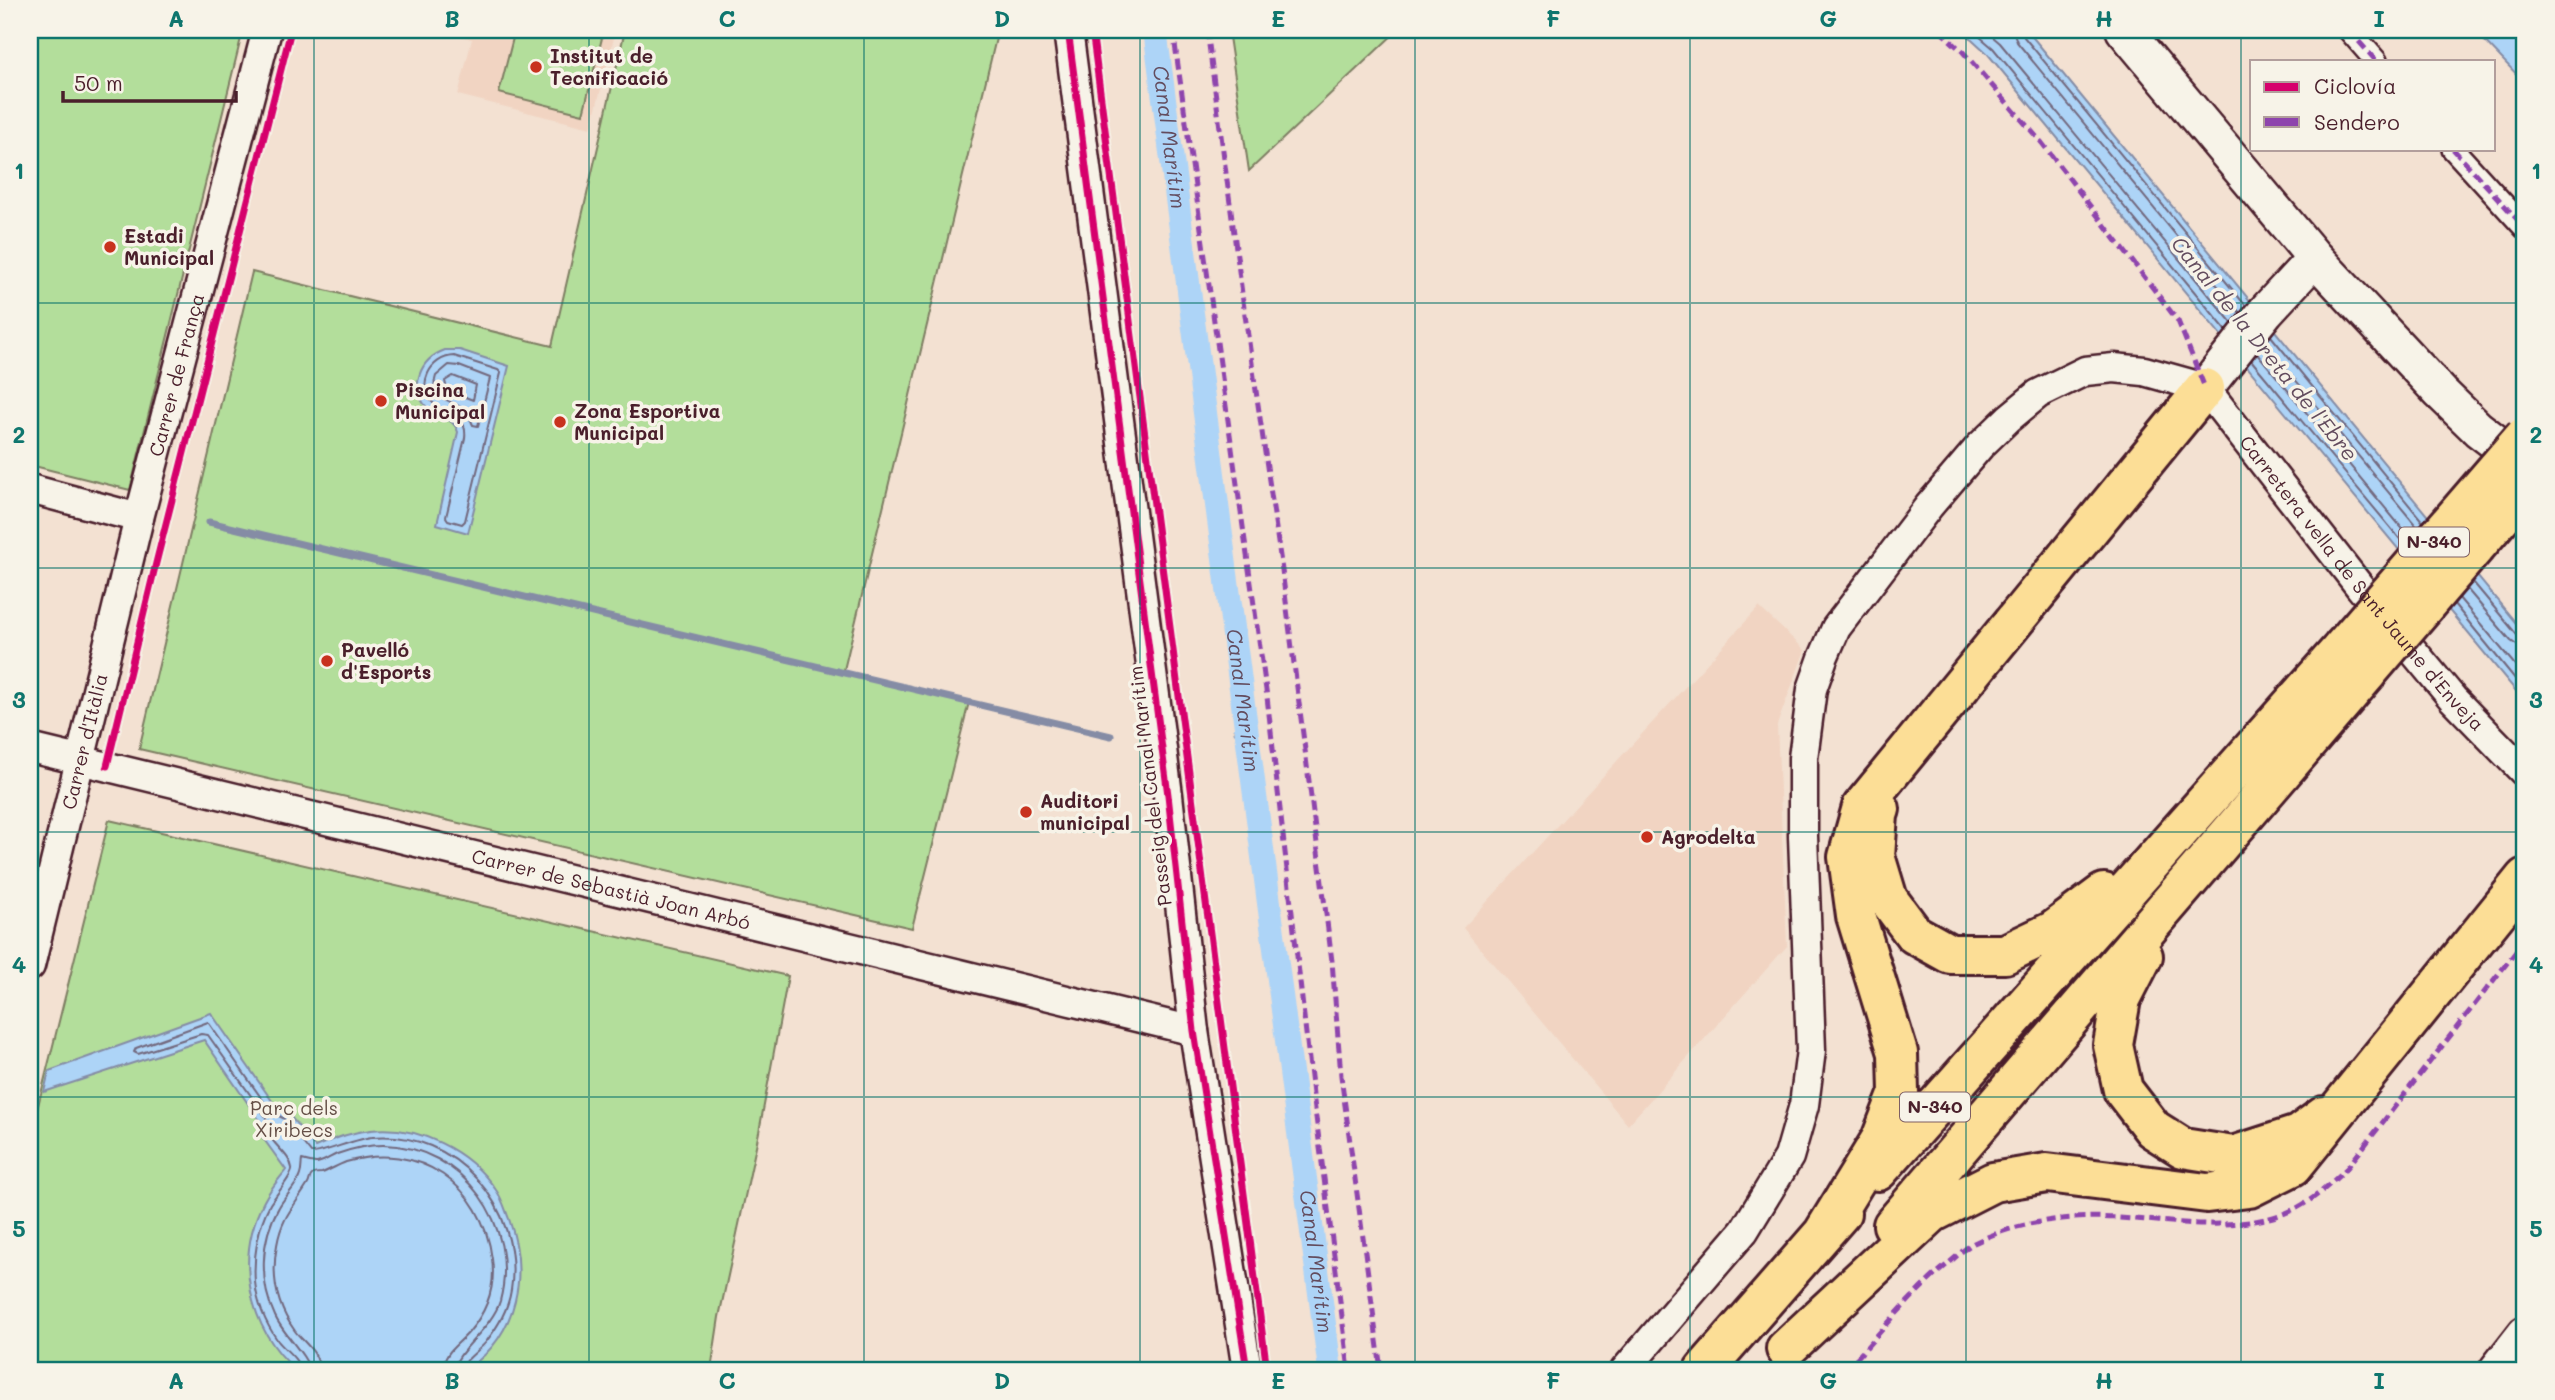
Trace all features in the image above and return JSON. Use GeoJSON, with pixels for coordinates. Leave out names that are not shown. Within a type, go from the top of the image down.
{"type":"FeatureCollection","features":[{"type":"Feature","properties":{"kind":"highway"},"geometry":{"type":"LineString","coordinates":[[1824,1232],[1881,1139],[1899,1093],[1898,1053],[1856,916],[1849,857],[1862,807],[2214,376]]}},
{"type":"Feature","properties":{"kind":"highway","name":"N-340"},"geometry":{"type":"LineString","coordinates":[[1777,1360],[2169,903],[2525,436]]}},
{"type":"Feature","properties":{"kind":"highway","name":"N-340"},"geometry":{"type":"LineString","coordinates":[[1704,1370],[2168,846],[2525,489]]}},
{"type":"Feature","properties":{"kind":"highway"},"geometry":{"type":"LineString","coordinates":[[1902,760],[1878,815],[1875,856],[1888,899],[1914,934],[1950,954],[2005,954],[2053,931],[2168,846]]}},
{"type":"Feature","properties":{"kind":"highway"},"geometry":{"type":"LineString","coordinates":[[1777,1360],[1932,1213],[1993,1182],[2046,1174],[2207,1193],[2249,1188],[2293,1166],[2525,878]]}},
{"type":"Feature","properties":{"kind":"highway"},"geometry":{"type":"LineString","coordinates":[[2169,903],[2121,999],[2113,1045],[2123,1090],[2153,1129],[2183,1148],[2233,1156],[2298,1135],[2346,1101]]}},
{"type":"Feature","properties":{"kind":"street","name":"Carrer de França"},"geometry":{"type":"LineString","coordinates":[[139,517],[267,30]]}},
{"type":"Feature","properties":{"kind":"street","name":"Passeig del Canal Marítim"},"geometry":{"type":"LineString","coordinates":[[1068,30],[1168,795],[1194,1031],[1247,1370]]}},
{"type":"Feature","properties":{"kind":"street"},"geometry":{"type":"LineString","coordinates":[[2124,30],[2315,258],[2441,393],[2478,429],[2525,465]]}},
{"type":"Feature","properties":{"kind":"street"},"geometry":{"type":"LineString","coordinates":[[2349,30],[2375,60]]}},
{"type":"Feature","properties":{"kind":"street"},"geometry":{"type":"LineString","coordinates":[[2454,150],[2525,228]]}},
{"type":"Feature","properties":{"kind":"street"},"geometry":{"type":"LineString","coordinates":[[1625,1370],[1744,1231],[1789,1157],[1804,1105],[1811,1051],[1803,758],[1812,689],[1836,628],[1929,506],[1980,446],[2038,394],[2085,371],[2114,368],[2214,376],[2266,311],[2315,258]]}},
{"type":"Feature","properties":{"kind":"street","name":"Carretera vella de Sant Jaume d'Enveja"},"geometry":{"type":"LineString","coordinates":[[2214,376],[2360,587],[2453,699],[2525,773]]}},
{"type":"Feature","properties":{"kind":"street"},"geometry":{"type":"LineString","coordinates":[[30,489],[139,517]]}},
{"type":"Feature","properties":{"kind":"street","name":"Carrer d'Itàlia"},"geometry":{"type":"LineString","coordinates":[[30,966],[139,517]]}},
{"type":"Feature","properties":{"kind":"street","name":"Carrer de Sebastià Joan Arbó"},"geometry":{"type":"LineString","coordinates":[[30,748],[1194,1031]]}},
{"type":"Feature","properties":{"kind":"street"},"geometry":{"type":"LineString","coordinates":[[2497,1370],[2525,1334]]}},
{"type":"Feature","properties":{"kind":"shaded area","name":"Institut de Tecnificació"},"geometry":{"type":"Polygon","coordinates":[[[434,30],[616,30],[591,128],[458,95],[472,39],[434,30]]]}},
{"type":"Feature","properties":{"kind":"shaded area"},"geometry":{"type":"Polygon","coordinates":[[[1759,607],[1805,650],[1777,725],[1787,946],[1628,1125],[1463,928],[1759,607]]]}},
{"type":"Feature","properties":{"kind":"green space","name":"Estadi Municipal"},"geometry":{"type":"Polygon","coordinates":[[[30,30],[243,30],[130,490],[30,465],[30,30]]]}},
{"type":"Feature","properties":{"kind":"green space"},"geometry":{"type":"Polygon","coordinates":[[[515,30],[604,30],[583,114],[499,93],[515,30]]]}},
{"type":"Feature","properties":{"kind":"green space","name":"Zona Esportiva Municipal"},"geometry":{"type":"Polygon","coordinates":[[[625,30],[998,30],[843,674],[969,702],[912,928],[139,749],[252,272],[552,346],[625,30]]]}},
{"type":"Feature","properties":{"kind":"green space"},"geometry":{"type":"Polygon","coordinates":[[[1228,30],[1398,30],[1249,171],[1228,30]]]}},
{"type":"Feature","properties":{"kind":"green space","name":"Parc dels Xiribecs"},"geometry":{"type":"Polygon","coordinates":[[[109,820],[788,976],[759,1132],[719,1317],[711,1370],[30,1370],[30,1138],[109,820]]]}},
{"type":"Feature","properties":{"kind":"water","name":"Canal de la Dreta de l'Ebre"},"geometry":{"type":"Polygon","coordinates":[[[1962,30],[2026,30],[2030,34],[2525,634],[2525,702],[1987,53],[1962,30]]]}},
{"type":"Feature","properties":{"kind":"water"},"geometry":{"type":"Polygon","coordinates":[[[2473,30],[2525,30],[2525,83],[2478,34],[2473,30]]]}},
{"type":"Feature","properties":{"kind":"water"},"geometry":{"type":"Polygon","coordinates":[[[445,350],[460,350],[509,366],[468,533],[437,524],[458,432],[449,420],[428,409],[419,392],[418,383],[423,367],[436,354],[445,350]]]}},
{"type":"Feature","properties":{"kind":"water"},"geometry":{"type":"Polygon","coordinates":[[[211,1013],[277,1108],[287,1112],[315,1147],[342,1136],[371,1130],[424,1136],[457,1152],[472,1163],[496,1190],[515,1240],[518,1281],[515,1301],[499,1338],[470,1370],[296,1370],[280,1353],[257,1313],[248,1268],[255,1223],[266,1197],[286,1170],[260,1134],[260,1121],[204,1040],[44,1092],[49,1071],[211,1013]]]}},
{"type":"Feature","properties":{"kind":"waterway","name":"Canal Marítim"},"geometry":{"type":"LineString","coordinates":[[1155,30],[1330,1370]]}},
{"type":"Feature","properties":{"kind":"waterway"},"geometry":{"type":"LineString","coordinates":[[209,522],[1111,736]]}},
{"type":"Feature","properties":{"kind":"waterway"},"geometry":{"type":"LineString","coordinates":[[1237,731],[1247,730]]}},
{"type":"Feature","properties":{"kind":"marked path"},"geometry":{"type":"LineString","coordinates":[[1173,30],[1267,697],[1313,1094],[1349,1370]]}},
{"type":"Feature","properties":{"kind":"marked path"},"geometry":{"type":"LineString","coordinates":[[1207,30],[1282,570],[1332,961],[1341,1076],[1381,1370]]}},
{"type":"Feature","properties":{"kind":"marked path"},"geometry":{"type":"LineString","coordinates":[[1939,30],[1963,52],[2042,143],[2178,321],[2205,388]]}},
{"type":"Feature","properties":{"kind":"marked path"},"geometry":{"type":"LineString","coordinates":[[2349,30],[2375,60]]}},
{"type":"Feature","properties":{"kind":"marked path"},"geometry":{"type":"LineString","coordinates":[[2454,150],[2525,228]]}},
{"type":"Feature","properties":{"kind":"marked path"},"geometry":{"type":"LineString","coordinates":[[1846,1370],[1935,1275],[1967,1247],[1991,1235],[2045,1221],[2082,1218],[2204,1224],[2247,1222],[2288,1212],[2304,1204],[2347,1168],[2525,940]]}},
{"type":"Feature","properties":{"kind":"cycle path"},"geometry":{"type":"LineString","coordinates":[[107,766],[291,30]]}},
{"type":"Feature","properties":{"kind":"cycle path"},"geometry":{"type":"LineString","coordinates":[[1068,30],[1168,795],[1194,1031],[1247,1370]]}},
{"type":"Feature","properties":{"kind":"cycle path"},"geometry":{"type":"LineString","coordinates":[[1092,30],[1267,1370]]}},
{"type":"Feature","properties":{"kind":"place","name":"Institut de Tecnificació"},"geometry":{"type":"Point","coordinates":[536,67]}},
{"type":"Feature","properties":{"kind":"place","name":"Estadi Municipal"},"geometry":{"type":"Point","coordinates":[110,247]}},
{"type":"Feature","properties":{"kind":"place","name":"Piscina Municipal"},"geometry":{"type":"Point","coordinates":[381,401]}},
{"type":"Feature","properties":{"kind":"place","name":"Zona Esportiva Municipal"},"geometry":{"type":"Point","coordinates":[560,422]}},
{"type":"Feature","properties":{"kind":"place","name":"Pavelló d'Esports"},"geometry":{"type":"Point","coordinates":[327,661]}},
{"type":"Feature","properties":{"kind":"place","name":"Auditori municipal"},"geometry":{"type":"Point","coordinates":[1026,812]}},
{"type":"Feature","properties":{"kind":"place","name":"Agrodelta"},"geometry":{"type":"Point","coordinates":[1647,837]}}]}
